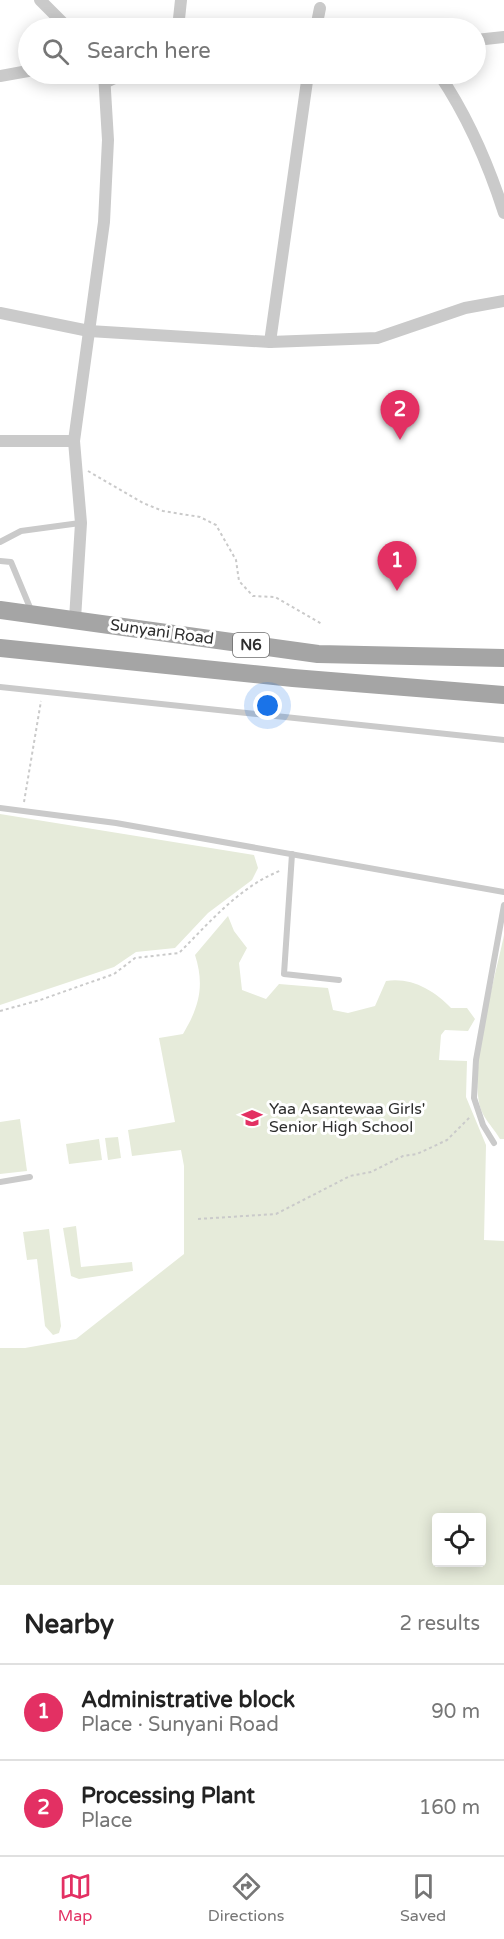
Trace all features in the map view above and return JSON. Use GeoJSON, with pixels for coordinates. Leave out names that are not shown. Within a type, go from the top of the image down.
{"type":"FeatureCollection","features":[{"type":"Feature","properties":{"kind":"main road","name":"Sunyani Road"},"geometry":{"type":"LineString","coordinates":[[0,610],[318,654],[504,658]]}},
{"type":"Feature","properties":{"kind":"main road","name":"Sunyani Road"},"geometry":{"type":"LineString","coordinates":[[0,648],[293,678],[504,695]]}},
{"type":"Feature","properties":{"kind":"street"},"geometry":{"type":"LineString","coordinates":[[40,0],[58,18]]}},
{"type":"Feature","properties":{"kind":"street"},"geometry":{"type":"LineString","coordinates":[[179,18],[181,0]]}},
{"type":"Feature","properties":{"kind":"street"},"geometry":{"type":"LineString","coordinates":[[318,18],[320,8]]}},
{"type":"Feature","properties":{"kind":"street"},"geometry":{"type":"LineString","coordinates":[[486,39],[504,37]]}},
{"type":"Feature","properties":{"kind":"street"},"geometry":{"type":"LineString","coordinates":[[0,76],[18,73]]}},
{"type":"Feature","properties":{"kind":"street"},"geometry":{"type":"LineString","coordinates":[[75,620],[81,523],[74,441],[105,211],[108,140],[105,84]]}},
{"type":"Feature","properties":{"kind":"street"},"geometry":{"type":"LineString","coordinates":[[270,342],[307,84]]}},
{"type":"Feature","properties":{"kind":"street"},"geometry":{"type":"LineString","coordinates":[[446,84],[498,175],[504,213]]}},
{"type":"Feature","properties":{"kind":"street"},"geometry":{"type":"LineString","coordinates":[[0,313],[89,331],[270,342],[377,338],[465,308],[504,301]]}},
{"type":"Feature","properties":{"kind":"street"},"geometry":{"type":"LineString","coordinates":[[0,441],[74,441]]}},
{"type":"Feature","properties":{"kind":"lane"},"geometry":{"type":"LineString","coordinates":[[0,542],[21,531],[81,523]]}},
{"type":"Feature","properties":{"kind":"lane"},"geometry":{"type":"LineString","coordinates":[[0,561],[11,562],[33,614]]}},
{"type":"Feature","properties":{"kind":"lane"},"geometry":{"type":"LineString","coordinates":[[0,687],[504,740]]}},
{"type":"Feature","properties":{"kind":"lane"},"geometry":{"type":"LineString","coordinates":[[0,808],[116,823],[504,892]]}},
{"type":"Feature","properties":{"kind":"lane"},"geometry":{"type":"LineString","coordinates":[[292,854],[284,974],[339,980]]}},
{"type":"Feature","properties":{"kind":"lane"},"geometry":{"type":"LineString","coordinates":[[494,1143],[483,1125],[474,1098],[476,1060],[504,905]]}},
{"type":"Feature","properties":{"kind":"lane"},"geometry":{"type":"LineString","coordinates":[[0,1182],[30,1177]]}},
{"type":"Feature","properties":{"kind":"path"},"geometry":{"type":"LineString","coordinates":[[77,466],[143,503],[164,511],[200,517],[216,525],[236,560],[239,580],[253,596],[275,597],[322,624]]}},
{"type":"Feature","properties":{"kind":"path"},"geometry":{"type":"LineString","coordinates":[[22,811],[42,691]]}},
{"type":"Feature","properties":{"kind":"path"},"geometry":{"type":"LineString","coordinates":[[0,1011],[40,1000],[114,974],[135,958],[151,954],[179,953],[215,914],[265,877],[291,867]]}},
{"type":"Feature","properties":{"kind":"path"},"geometry":{"type":"LineString","coordinates":[[198,1219],[276,1214],[350,1176],[371,1172],[403,1156],[417,1154],[447,1140],[477,1110]]}},
{"type":"Feature","properties":{"kind":"green space"},"geometry":{"type":"Polygon","coordinates":[[[0,814],[254,855],[258,868],[252,880],[208,913],[175,948],[136,952],[114,967],[0,1005],[0,814]]]}},
{"type":"Feature","properties":{"kind":"green space"},"geometry":{"type":"Polygon","coordinates":[[[228,916],[234,931],[247,948],[239,963],[242,990],[266,999],[279,984],[328,988],[333,1010],[348,1013],[375,1006],[386,981],[404,981],[430,990],[451,1008],[467,1008],[475,1019],[468,1031],[445,1030],[441,1035],[439,1060],[467,1061],[466,1097],[486,1145],[484,1240],[504,1241],[504,1585],[0,1585],[0,1348],[25,1348],[76,1339],[184,1254],[184,1166],[181,1150],[132,1156],[128,1130],[175,1122],[159,1038],[183,1034],[193,1015],[199,996],[198,966],[195,955],[228,916]]]}},
{"type":"Feature","properties":{"kind":"green space"},"geometry":{"type":"Polygon","coordinates":[[[504,935],[504,1139],[500,1139],[482,1112],[478,1096],[478,1075],[484,1025],[504,935]]]}},
{"type":"Feature","properties":{"kind":"green space"},"geometry":{"type":"Polygon","coordinates":[[[20,1119],[27,1171],[0,1174],[0,1122],[20,1119]]]}},
{"type":"Feature","properties":{"kind":"green space"},"geometry":{"type":"Polygon","coordinates":[[[118,1137],[121,1158],[108,1160],[105,1138],[118,1137]]]}},
{"type":"Feature","properties":{"kind":"green space"},"geometry":{"type":"Polygon","coordinates":[[[99,1139],[102,1160],[69,1164],[66,1144],[99,1139]]]}},
{"type":"Feature","properties":{"kind":"green space"},"geometry":{"type":"Polygon","coordinates":[[[76,1226],[81,1267],[132,1262],[133,1271],[79,1279],[71,1276],[63,1228],[76,1226]]]}},
{"type":"Feature","properties":{"kind":"green space"},"geometry":{"type":"Polygon","coordinates":[[[49,1229],[61,1326],[59,1333],[53,1335],[45,1326],[37,1259],[27,1260],[23,1232],[49,1229]]]}},
{"type":"Feature","properties":{"kind":"place","name":"Processing Plant"},"geometry":{"type":"Point","coordinates":[400,440]}},
{"type":"Feature","properties":{"kind":"place","name":"Administrative block"},"geometry":{"type":"Point","coordinates":[397,591]}},
{"type":"Feature","properties":{"kind":"place","name":"Yaa Asantewaa Girls' Senior High School"},"geometry":{"type":"Point","coordinates":[252,1118]}}]}
